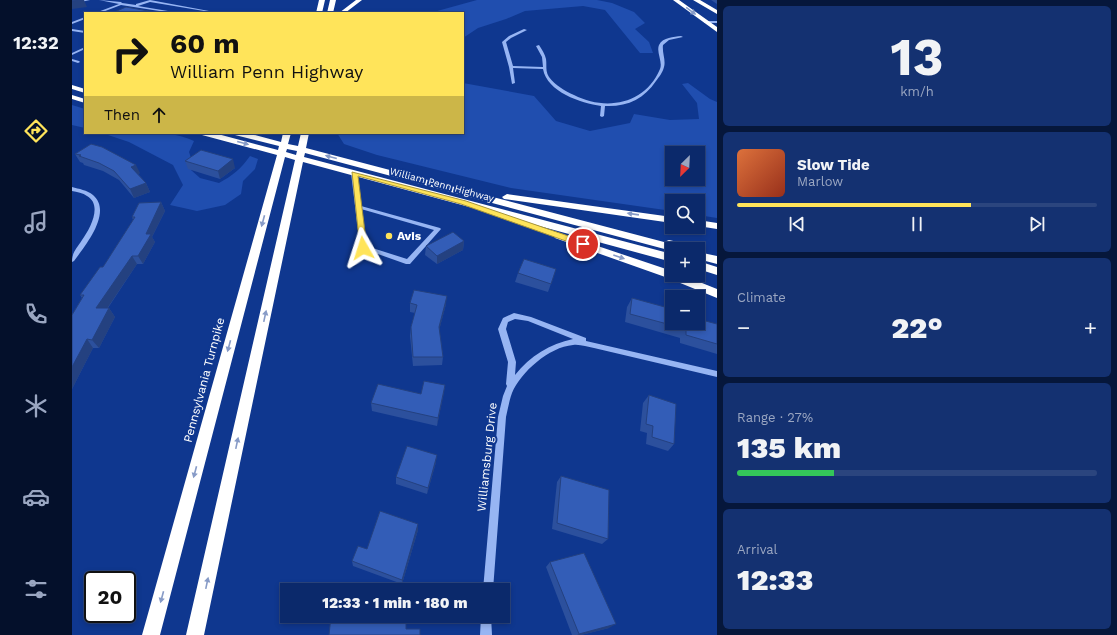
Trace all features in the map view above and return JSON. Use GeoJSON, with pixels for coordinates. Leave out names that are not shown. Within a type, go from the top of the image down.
{"type":"FeatureCollection","features":[{"type":"Feature","properties":{"kind":"highway"},"geometry":{"type":"LineString","coordinates":[[319,12],[322,0]]}},
{"type":"Feature","properties":{"kind":"highway"},"geometry":{"type":"LineString","coordinates":[[330,12],[334,0]]}},
{"type":"Feature","properties":{"kind":"highway"},"geometry":{"type":"LineString","coordinates":[[343,12],[359,0]]}},
{"type":"Feature","properties":{"kind":"highway"},"geometry":{"type":"LineString","coordinates":[[676,0],[717,30]]}},
{"type":"Feature","properties":{"kind":"highway"},"geometry":{"type":"LineString","coordinates":[[696,0],[717,12]]}},
{"type":"Feature","properties":{"kind":"highway"},"geometry":{"type":"LineString","coordinates":[[72,87],[84,91]]}},
{"type":"Feature","properties":{"kind":"highway"},"geometry":{"type":"LineString","coordinates":[[72,97],[84,101]]}},
{"type":"Feature","properties":{"kind":"highway","name":"William Penn Highway"},"geometry":{"type":"LineString","coordinates":[[209,134],[665,256]]}},
{"type":"Feature","properties":{"kind":"highway","name":"William Penn Highway"},"geometry":{"type":"LineString","coordinates":[[242,134],[665,246]]}},
{"type":"Feature","properties":{"kind":"highway","name":"Pennsylvania Turnpike"},"geometry":{"type":"LineString","coordinates":[[152,635],[287,134]]}},
{"type":"Feature","properties":{"kind":"highway"},"geometry":{"type":"LineString","coordinates":[[195,635],[305,134]]}},
{"type":"Feature","properties":{"kind":"highway"},"geometry":{"type":"LineString","coordinates":[[438,186],[665,219]]}},
{"type":"Feature","properties":{"kind":"highway"},"geometry":{"type":"LineString","coordinates":[[463,202],[642,265],[717,294]]}},
{"type":"Feature","properties":{"kind":"highway"},"geometry":{"type":"LineString","coordinates":[[559,217],[665,242]]}},
{"type":"Feature","properties":{"kind":"highway"},"geometry":{"type":"LineString","coordinates":[[705,224],[717,226]]}},
{"type":"Feature","properties":{"kind":"highway"},"geometry":{"type":"LineString","coordinates":[[705,251],[717,254]]}},
{"type":"Feature","properties":{"kind":"highway"},"geometry":{"type":"LineString","coordinates":[[705,257],[717,260]]}},
{"type":"Feature","properties":{"kind":"highway"},"geometry":{"type":"LineString","coordinates":[[705,267],[717,270]]}},
{"type":"Feature","properties":{"kind":"street"},"geometry":{"type":"LineString","coordinates":[[81,1],[89,0]]}},
{"type":"Feature","properties":{"kind":"street"},"geometry":{"type":"LineString","coordinates":[[100,0],[173,12]]}},
{"type":"Feature","properties":{"kind":"street"},"geometry":{"type":"LineString","coordinates":[[137,5],[150,1],[207,10],[205,12]]}},
{"type":"Feature","properties":{"kind":"street"},"geometry":{"type":"LineString","coordinates":[[100,12],[121,4]]}},
{"type":"Feature","properties":{"kind":"street"},"geometry":{"type":"LineString","coordinates":[[72,23],[84,18]]}},
{"type":"Feature","properties":{"kind":"street"},"geometry":{"type":"LineString","coordinates":[[72,19],[78,20]]}},
{"type":"Feature","properties":{"kind":"street"},"geometry":{"type":"LineString","coordinates":[[705,22],[717,22]]}},
{"type":"Feature","properties":{"kind":"street"},"geometry":{"type":"LineString","coordinates":[[72,30],[84,31]]}},
{"type":"Feature","properties":{"kind":"street"},"geometry":{"type":"LineString","coordinates":[[514,83],[504,42],[510,37],[525,30]]}},
{"type":"Feature","properties":{"kind":"street"},"geometry":{"type":"LineString","coordinates":[[538,46],[544,58],[543,68],[548,78],[563,92],[581,99],[603,104],[627,102],[640,96],[662,67],[661,45],[668,39],[681,37]]}},
{"type":"Feature","properties":{"kind":"street"},"geometry":{"type":"LineString","coordinates":[[72,54],[84,48]]}},
{"type":"Feature","properties":{"kind":"street"},"geometry":{"type":"LineString","coordinates":[[72,60],[78,62]]}},
{"type":"Feature","properties":{"kind":"street"},"geometry":{"type":"LineString","coordinates":[[511,67],[543,68]]}},
{"type":"Feature","properties":{"kind":"street"},"geometry":{"type":"LineString","coordinates":[[602,116],[603,104]]}},
{"type":"Feature","properties":{"kind":"street"},"geometry":{"type":"LineString","coordinates":[[354,173],[363,248],[408,262],[438,229],[359,207]]}},
{"type":"Feature","properties":{"kind":"street"},"geometry":{"type":"LineString","coordinates":[[72,189],[91,196],[97,204],[98,216],[92,230],[72,260]]}},
{"type":"Feature","properties":{"kind":"street"},"geometry":{"type":"LineString","coordinates":[[508,393],[512,375],[512,362],[502,328],[505,320],[514,316],[529,319],[594,345]]}},
{"type":"Feature","properties":{"kind":"street","name":"Williamsburg Drive"},"geometry":{"type":"LineString","coordinates":[[489,583],[502,417],[508,393],[516,378],[526,366],[560,345],[574,342],[594,345],[717,374]]}},
{"type":"Feature","properties":{"kind":"street"},"geometry":{"type":"LineString","coordinates":[[486,623],[486,635]]}},
{"type":"Feature","properties":{"kind":"shaded area"},"geometry":{"type":"Polygon","coordinates":[[[477,0],[597,0],[612,3],[634,12],[645,23],[635,29],[649,42],[653,53],[640,53],[605,10],[583,6],[525,11],[478,28],[464,37],[464,12],[434,12],[477,0]]]}},
{"type":"Feature","properties":{"kind":"shaded area"},"geometry":{"type":"Polygon","coordinates":[[[464,83],[534,96],[556,121],[590,131],[630,123],[634,114],[670,120],[699,119],[697,103],[682,84],[688,83],[710,99],[717,102],[717,218],[705,216],[705,194],[665,194],[665,210],[511,188],[377,155],[344,144],[338,134],[464,134],[464,83]]]}},
{"type":"Feature","properties":{"kind":"shaded area"},"geometry":{"type":"Polygon","coordinates":[[[72,105],[84,109],[84,128],[72,125],[72,105]]]}},
{"type":"Feature","properties":{"kind":"shaded area"},"geometry":{"type":"Polygon","coordinates":[[[105,134],[172,134],[194,141],[189,152],[192,161],[191,170],[200,178],[219,183],[236,172],[250,156],[258,159],[255,169],[243,181],[241,194],[225,205],[197,211],[170,205],[183,185],[173,165],[129,142],[105,134]]]}},
{"type":"Feature","properties":{"kind":"building"},"geometry":{"type":"Polygon","coordinates":[[[126,7],[154,12],[114,12],[126,7]]]}},
{"type":"Feature","properties":{"kind":"building"},"geometry":{"type":"Polygon","coordinates":[[[91,144],[102,147],[136,165],[131,167],[146,183],[130,189],[114,171],[99,163],[79,156],[81,155],[75,154],[91,144]]]}},
{"type":"Feature","properties":{"kind":"building"},"geometry":{"type":"Polygon","coordinates":[[[201,150],[233,159],[218,171],[185,161],[201,150]]]}},
{"type":"Feature","properties":{"kind":"building"},"geometry":{"type":"Polygon","coordinates":[[[161,202],[146,234],[151,234],[138,256],[132,256],[96,308],[109,308],[92,340],[87,339],[72,367],[72,315],[84,295],[80,295],[100,267],[103,267],[135,217],[132,217],[139,203],[161,202]]]}},
{"type":"Feature","properties":{"kind":"building"},"geometry":{"type":"Polygon","coordinates":[[[453,232],[464,241],[437,256],[426,246],[453,232]]]}},
{"type":"Feature","properties":{"kind":"building"},"geometry":{"type":"Polygon","coordinates":[[[524,259],[556,269],[551,284],[518,273],[524,259]]]}},
{"type":"Feature","properties":{"kind":"building"},"geometry":{"type":"Polygon","coordinates":[[[414,290],[447,296],[439,327],[443,357],[413,357],[411,327],[417,305],[410,303],[414,290]]]}},
{"type":"Feature","properties":{"kind":"building"},"geometry":{"type":"Polygon","coordinates":[[[632,298],[665,307],[665,323],[630,314],[632,298]]]}},
{"type":"Feature","properties":{"kind":"building"},"geometry":{"type":"Polygon","coordinates":[[[705,321],[717,324],[717,344],[686,335],[686,330],[705,330],[705,321]]]}},
{"type":"Feature","properties":{"kind":"building"},"geometry":{"type":"Polygon","coordinates":[[[424,381],[445,385],[438,418],[371,403],[378,384],[421,394],[424,381]]]}},
{"type":"Feature","properties":{"kind":"building"},"geometry":{"type":"Polygon","coordinates":[[[649,395],[676,404],[674,444],[652,437],[653,426],[646,424],[649,395]]]}},
{"type":"Feature","properties":{"kind":"building"},"geometry":{"type":"Polygon","coordinates":[[[407,446],[437,455],[428,488],[396,477],[407,446]]]}},
{"type":"Feature","properties":{"kind":"building"},"geometry":{"type":"Polygon","coordinates":[[[561,476],[609,490],[608,539],[557,523],[561,476]]]}},
{"type":"Feature","properties":{"kind":"building"},"geometry":{"type":"Polygon","coordinates":[[[380,511],[418,524],[402,580],[352,561],[358,546],[367,549],[380,511]]]}},
{"type":"Feature","properties":{"kind":"building"},"geometry":{"type":"Polygon","coordinates":[[[584,553],[616,624],[579,634],[550,562],[584,553]]]}},
{"type":"Feature","properties":{"kind":"building"},"geometry":{"type":"Polygon","coordinates":[[[330,623],[406,623],[406,629],[420,629],[420,635],[329,635],[330,623]]]}},
{"type":"Feature","properties":{"kind":"place","name":"Avis"},"geometry":{"type":"Point","coordinates":[389,236]}},
{"type":"Feature","properties":{"kind":"route"},"geometry":{"type":"LineString","coordinates":[[363,248],[354,173],[463,202],[583,244]]}}]}
